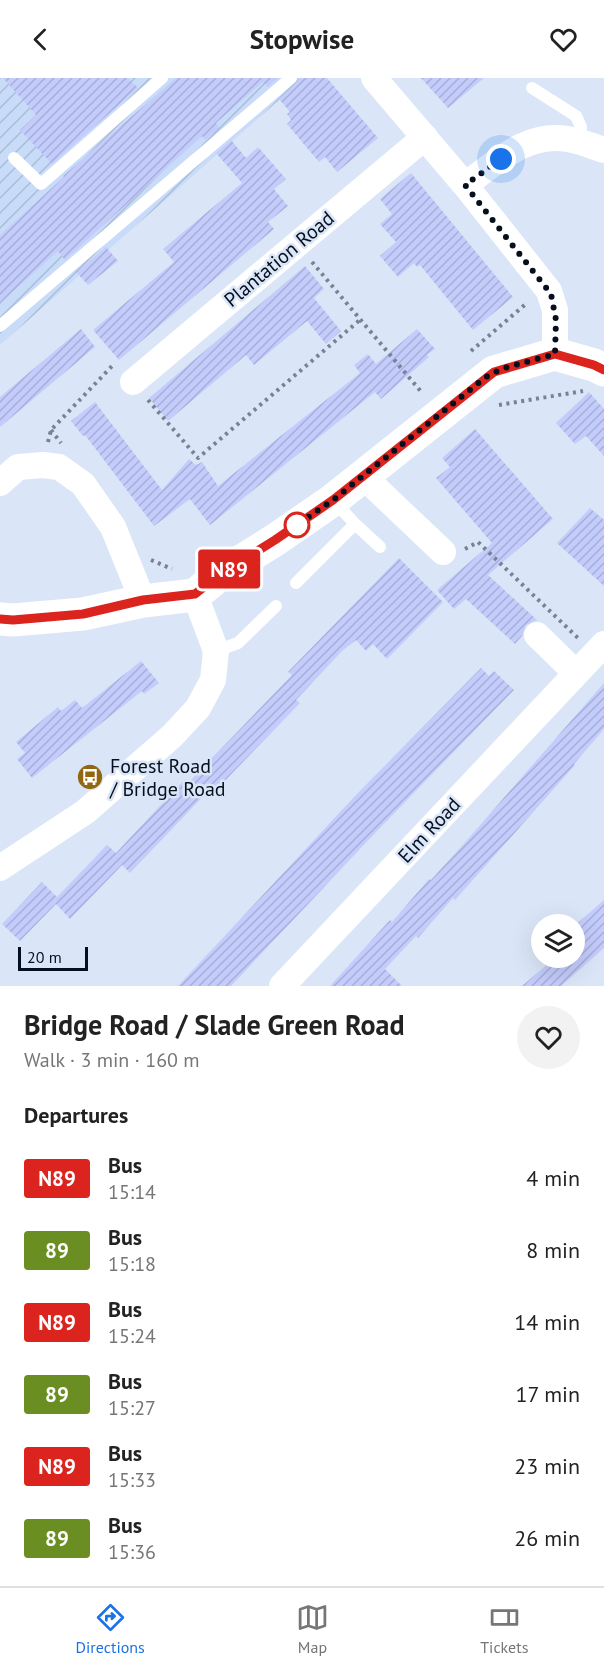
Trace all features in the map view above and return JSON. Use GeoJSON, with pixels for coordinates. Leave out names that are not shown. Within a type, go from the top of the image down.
{"type":"FeatureCollection","features":[{"type":"Feature","properties":{"kind":"street"},"geometry":{"type":"LineString","coordinates":[[375,78],[465,185],[551,294],[556,320],[555,354]]}},
{"type":"Feature","properties":{"kind":"street","name":"Plantation Road"},"geometry":{"type":"LineString","coordinates":[[133,382],[425,136]]}},
{"type":"Feature","properties":{"kind":"street"},"geometry":{"type":"LineString","coordinates":[[465,185],[519,146],[537,139],[566,139],[604,150]]}},
{"type":"Feature","properties":{"kind":"street"},"geometry":{"type":"LineString","coordinates":[[0,619],[83,614],[143,600],[186,583],[219,575],[333,500],[494,372],[555,354],[599,368]]}},
{"type":"Feature","properties":{"kind":"street"},"geometry":{"type":"LineString","coordinates":[[0,483],[18,467],[43,465],[59,467],[83,484],[113,526],[143,600]]}},
{"type":"Feature","properties":{"kind":"street"},"geometry":{"type":"LineString","coordinates":[[363,476],[443,552]]}},
{"type":"Feature","properties":{"kind":"street"},"geometry":{"type":"LineString","coordinates":[[0,868],[85,812],[172,736],[198,708],[213,680],[216,651],[186,583]]}},
{"type":"Feature","properties":{"kind":"street"},"geometry":{"type":"LineString","coordinates":[[537,635],[576,673]]}},
{"type":"Feature","properties":{"kind":"street","name":"Elm Road"},"geometry":{"type":"LineString","coordinates":[[282,986],[600,649]]}},
{"type":"Feature","properties":{"kind":"lane"},"geometry":{"type":"LineString","coordinates":[[14,158],[41,184],[162,78]]}},
{"type":"Feature","properties":{"kind":"lane"},"geometry":{"type":"LineString","coordinates":[[0,326],[291,78]]}},
{"type":"Feature","properties":{"kind":"lane"},"geometry":{"type":"LineString","coordinates":[[532,88],[576,116],[581,127],[578,142]]}},
{"type":"Feature","properties":{"kind":"lane"},"geometry":{"type":"LineString","coordinates":[[333,500],[380,547]]}},
{"type":"Feature","properties":{"kind":"lane"},"geometry":{"type":"LineString","coordinates":[[296,583],[355,524]]}},
{"type":"Feature","properties":{"kind":"lane"},"geometry":{"type":"LineString","coordinates":[[216,651],[238,644],[276,606]]}},
{"type":"Feature","properties":{"kind":"path"},"geometry":{"type":"LineString","coordinates":[[296,243],[440,413]]}},
{"type":"Feature","properties":{"kind":"path"},"geometry":{"type":"LineString","coordinates":[[464,357],[526,305],[528,296]]}},
{"type":"Feature","properties":{"kind":"path"},"geometry":{"type":"LineString","coordinates":[[43,465],[51,430],[116,362],[198,458],[361,319]]}},
{"type":"Feature","properties":{"kind":"path"},"geometry":{"type":"LineString","coordinates":[[489,406],[584,391],[599,368]]}},
{"type":"Feature","properties":{"kind":"path"},"geometry":{"type":"LineString","coordinates":[[51,430],[65,447]]}},
{"type":"Feature","properties":{"kind":"path"},"geometry":{"type":"LineString","coordinates":[[443,552],[450,558],[478,542],[600,649]]}},
{"type":"Feature","properties":{"kind":"path"},"geometry":{"type":"LineString","coordinates":[[145,556],[186,583]]}},
{"type":"Feature","properties":{"kind":"shaded area"},"geometry":{"type":"Polygon","coordinates":[[[0,78],[304,78],[0,345],[0,78]]]}},
{"type":"Feature","properties":{"kind":"building"},"geometry":{"type":"Polygon","coordinates":[[[3,78],[128,78],[138,88],[52,164],[20,130],[36,115],[3,78]]]}},
{"type":"Feature","properties":{"kind":"building"},"geometry":{"type":"Polygon","coordinates":[[[176,78],[278,78],[268,87],[263,82],[216,123],[220,128],[205,140],[202,136],[65,260],[58,251],[0,303],[0,235],[63,176],[176,78]]]}},
{"type":"Feature","properties":{"kind":"building"},"geometry":{"type":"Polygon","coordinates":[[[299,78],[327,78],[378,138],[337,172],[325,157],[319,162],[287,124],[291,120],[287,114],[290,112],[279,99],[296,84],[299,78]]]}},
{"type":"Feature","properties":{"kind":"building"},"geometry":{"type":"Polygon","coordinates":[[[421,78],[484,78],[448,108],[421,78]]]}},
{"type":"Feature","properties":{"kind":"building"},"geometry":{"type":"Polygon","coordinates":[[[231,140],[246,158],[258,147],[286,179],[274,189],[288,206],[268,222],[274,229],[119,360],[93,330],[174,262],[163,249],[242,183],[216,153],[231,140]]]}},
{"type":"Feature","properties":{"kind":"building"},"geometry":{"type":"Polygon","coordinates":[[[411,173],[513,297],[473,330],[420,265],[417,267],[414,263],[398,277],[380,256],[396,242],[380,224],[392,214],[380,199],[411,173]]]}},
{"type":"Feature","properties":{"kind":"building"},"geometry":{"type":"Polygon","coordinates":[[[106,247],[118,261],[88,285],[76,272],[106,247]]]}},
{"type":"Feature","properties":{"kind":"building"},"geometry":{"type":"Polygon","coordinates":[[[305,266],[324,289],[314,298],[341,331],[326,344],[307,321],[254,365],[246,355],[168,421],[149,398],[305,266]]]}},
{"type":"Feature","properties":{"kind":"building"},"geometry":{"type":"Polygon","coordinates":[[[81,329],[95,347],[0,427],[0,397],[81,329]]]}},
{"type":"Feature","properties":{"kind":"building"},"geometry":{"type":"Polygon","coordinates":[[[417,329],[435,349],[427,355],[429,357],[381,399],[375,392],[210,525],[190,499],[154,526],[85,435],[83,436],[71,421],[95,402],[162,490],[189,459],[196,465],[202,462],[218,486],[360,373],[354,365],[368,354],[376,364],[417,329]]]}},
{"type":"Feature","properties":{"kind":"building"},"geometry":{"type":"Polygon","coordinates":[[[589,392],[604,409],[604,456],[586,436],[575,444],[556,423],[589,392]]]}},
{"type":"Feature","properties":{"kind":"building"},"geometry":{"type":"Polygon","coordinates":[[[475,429],[553,519],[488,575],[537,620],[526,625],[522,636],[515,644],[466,599],[454,609],[437,590],[492,543],[436,478],[450,467],[442,458],[475,429]]]}},
{"type":"Feature","properties":{"kind":"building"},"geometry":{"type":"Polygon","coordinates":[[[590,508],[604,520],[604,586],[557,543],[590,508]]]}},
{"type":"Feature","properties":{"kind":"building"},"geometry":{"type":"Polygon","coordinates":[[[399,558],[443,602],[387,659],[373,644],[366,651],[356,640],[342,651],[296,700],[300,703],[215,791],[212,787],[130,873],[122,865],[70,919],[56,904],[20,941],[2,924],[42,882],[57,897],[107,845],[116,853],[185,779],[189,782],[292,675],[288,672],[399,558]]]}},
{"type":"Feature","properties":{"kind":"building"},"geometry":{"type":"Polygon","coordinates":[[[141,661],[159,683],[144,694],[142,691],[32,778],[17,759],[25,753],[16,742],[58,707],[61,711],[75,700],[82,708],[141,661]]]}},
{"type":"Feature","properties":{"kind":"building"},"geometry":{"type":"Polygon","coordinates":[[[481,668],[489,676],[494,671],[514,690],[231,986],[178,986],[354,797],[481,668]]]}},
{"type":"Feature","properties":{"kind":"building"},"geometry":{"type":"Polygon","coordinates":[[[604,683],[604,729],[455,900],[453,898],[418,938],[416,936],[385,969],[402,986],[330,986],[390,920],[392,922],[429,879],[431,880],[604,683]]]}},
{"type":"Feature","properties":{"kind":"building"},"geometry":{"type":"Polygon","coordinates":[[[604,900],[604,948],[585,965],[585,916],[604,900]]]}},
{"type":"Feature","properties":{"kind":"building"},"geometry":{"type":"Polygon","coordinates":[[[543,968],[581,968],[561,986],[522,986],[543,968]]]}},
{"type":"Feature","properties":{"kind":"bus line","name":"N89"},"geometry":{"type":"LineString","coordinates":[[0,619],[83,614],[143,600],[195,594],[219,575],[333,500],[494,372],[555,354],[604,370]]}},
{"type":"Feature","properties":{"kind":"place","name":"Forest Road / Bridge Road"},"geometry":{"type":"Point","coordinates":[90,777]}},
{"type":"Feature","properties":{"kind":"route"},"geometry":{"type":"LineString","coordinates":[[297,525],[294,527],[333,500],[486,377],[501,369],[555,354],[556,320],[551,294],[465,185],[501,159]]}}]}
